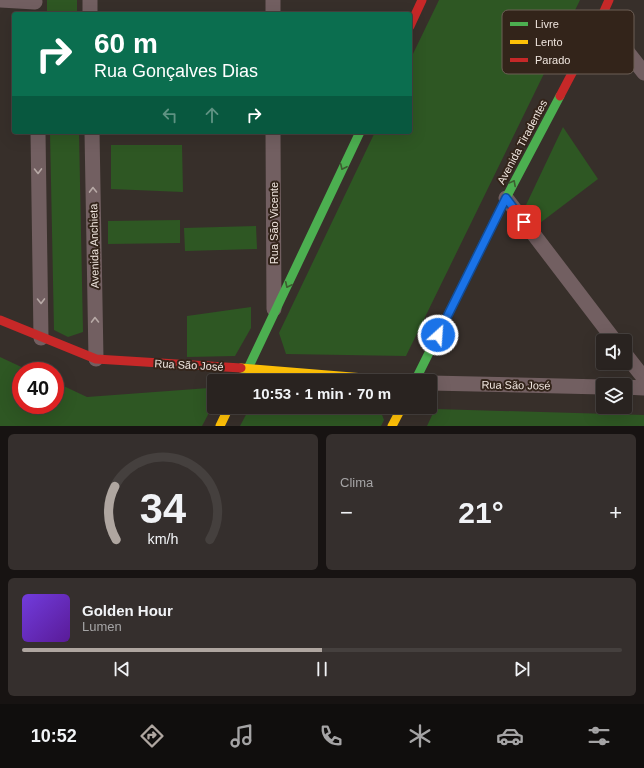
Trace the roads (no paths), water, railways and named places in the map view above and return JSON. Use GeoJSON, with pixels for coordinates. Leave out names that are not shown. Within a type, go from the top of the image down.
{"type":"FeatureCollection","features":[{"type":"Feature","properties":{"kind":"street"},"geometry":{"type":"LineString","coordinates":[[0,0],[35,5]]}},
{"type":"Feature","properties":{"kind":"street"},"geometry":{"type":"LineString","coordinates":[[90,0],[90,12]]}},
{"type":"Feature","properties":{"kind":"street"},"geometry":{"type":"LineString","coordinates":[[272,0],[273,12]]}},
{"type":"Feature","properties":{"kind":"street"},"geometry":{"type":"LineString","coordinates":[[412,22],[422,0]]}},
{"type":"Feature","properties":{"kind":"street","name":"Avenida Tiradentes"},"geometry":{"type":"LineString","coordinates":[[605,10],[609,0]]}},
{"type":"Feature","properties":{"kind":"street"},"geometry":{"type":"LineString","coordinates":[[634,60],[644,73]]}},
{"type":"Feature","properties":{"kind":"street","name":"Avenida Tiradentes"},"geometry":{"type":"LineString","coordinates":[[418,374],[506,198],[571,74]]}},
{"type":"Feature","properties":{"kind":"street"},"geometry":{"type":"LineString","coordinates":[[38,134],[41,338]]}},
{"type":"Feature","properties":{"kind":"street","name":"Avenida Anchieta"},"geometry":{"type":"LineString","coordinates":[[92,134],[96,359]]}},
{"type":"Feature","properties":{"kind":"street","name":"Rua São Vicente"},"geometry":{"type":"LineString","coordinates":[[273,134],[274,314]]}},
{"type":"Feature","properties":{"kind":"street"},"geometry":{"type":"LineString","coordinates":[[245,374],[359,134]]}},
{"type":"Feature","properties":{"kind":"street"},"geometry":{"type":"LineString","coordinates":[[506,198],[610,334]]}},
{"type":"Feature","properties":{"kind":"street","name":"Rua São José"},"geometry":{"type":"LineString","coordinates":[[0,320],[41,338],[96,359],[248,368],[319,374]]}},
{"type":"Feature","properties":{"kind":"street"},"geometry":{"type":"LineString","coordinates":[[632,363],[644,378]]}},
{"type":"Feature","properties":{"kind":"street","name":"Rua São José"},"geometry":{"type":"LineString","coordinates":[[437,382],[596,387]]}},
{"type":"Feature","properties":{"kind":"street"},"geometry":{"type":"LineString","coordinates":[[632,387],[644,388]]}},
{"type":"Feature","properties":{"kind":"street"},"geometry":{"type":"LineString","coordinates":[[220,426],[226,414]]}},
{"type":"Feature","properties":{"kind":"street"},"geometry":{"type":"LineString","coordinates":[[392,426],[398,414]]}}]}
